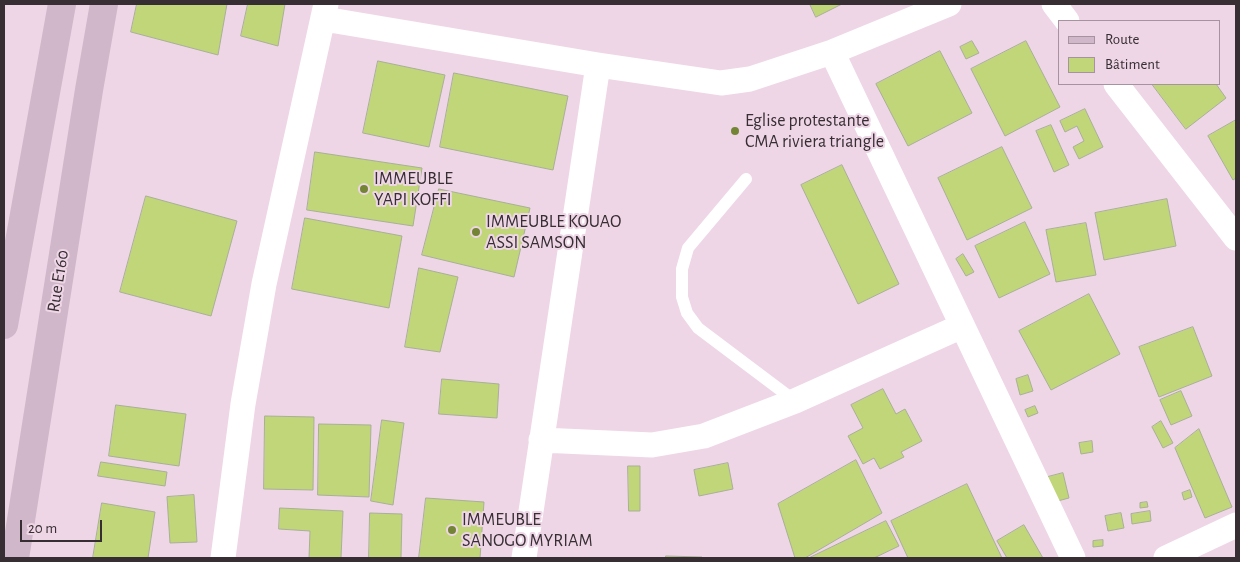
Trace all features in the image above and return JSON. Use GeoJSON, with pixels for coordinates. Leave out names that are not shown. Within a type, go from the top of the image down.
{"type":"FeatureCollection","features":[{"type":"Feature","properties":{"kind":"street"},"geometry":{"type":"LineString","coordinates":[[4,325],[62,4]]}},
{"type":"Feature","properties":{"kind":"street","name":"Rue E160"},"geometry":{"type":"LineString","coordinates":[[15,558],[88,90],[104,4]]}},
{"type":"Feature","properties":{"kind":"street"},"geometry":{"type":"LineString","coordinates":[[223,558],[243,404],[264,284],[325,11],[598,65],[721,82],[750,79],[832,52],[948,4]]}},
{"type":"Feature","properties":{"kind":"street"},"geometry":{"type":"LineString","coordinates":[[1054,4],[1066,20]]}},
{"type":"Feature","properties":{"kind":"street"},"geometry":{"type":"LineString","coordinates":[[832,52],[1073,558]]}},
{"type":"Feature","properties":{"kind":"street"},"geometry":{"type":"LineString","coordinates":[[524,558],[598,65]]}},
{"type":"Feature","properties":{"kind":"street"},"geometry":{"type":"LineString","coordinates":[[1117,85],[1236,238]]}},
{"type":"Feature","properties":{"kind":"street"},"geometry":{"type":"LineString","coordinates":[[541,440],[652,445],[704,436],[795,401],[962,326]]}},
{"type":"Feature","properties":{"kind":"street"},"geometry":{"type":"LineString","coordinates":[[1166,558],[1236,525]]}},
{"type":"Feature","properties":{"kind":"lane"},"geometry":{"type":"LineString","coordinates":[[746,179],[688,248],[682,269],[682,296],[687,313],[698,328],[795,401]]}},
{"type":"Feature","properties":{"kind":"building"},"geometry":{"type":"Polygon","coordinates":[[[137,4],[227,4],[218,55],[131,32],[137,4]]]}},
{"type":"Feature","properties":{"kind":"building"},"geometry":{"type":"Polygon","coordinates":[[[248,4],[285,4],[278,46],[241,36],[248,4]]]}},
{"type":"Feature","properties":{"kind":"building"},"geometry":{"type":"Polygon","coordinates":[[[810,4],[842,4],[816,17],[810,4]]]}},
{"type":"Feature","properties":{"kind":"building"},"geometry":{"type":"Polygon","coordinates":[[[972,41],[979,53],[966,59],[960,47],[972,41]]]}},
{"type":"Feature","properties":{"kind":"building"},"geometry":{"type":"Polygon","coordinates":[[[1026,41],[1060,107],[1005,136],[971,69],[1026,41]]]}},
{"type":"Feature","properties":{"kind":"building"},"geometry":{"type":"Polygon","coordinates":[[[940,51],[972,113],[908,146],[876,84],[940,51]]]}},
{"type":"Feature","properties":{"kind":"building"},"geometry":{"type":"Polygon","coordinates":[[[378,61],[445,75],[429,147],[363,133],[378,61]]]}},
{"type":"Feature","properties":{"kind":"building"},"geometry":{"type":"Polygon","coordinates":[[[454,73],[568,96],[553,170],[440,147],[454,73]]]}},
{"type":"Feature","properties":{"kind":"building"},"geometry":{"type":"Polygon","coordinates":[[[1153,85],[1217,85],[1226,98],[1186,129],[1153,85]]]}},
{"type":"Feature","properties":{"kind":"building"},"geometry":{"type":"Polygon","coordinates":[[[1085,109],[1103,147],[1079,159],[1073,147],[1084,141],[1077,126],[1065,132],[1060,121],[1085,109]]]}},
{"type":"Feature","properties":{"kind":"building"},"geometry":{"type":"Polygon","coordinates":[[[1236,120],[1236,178],[1233,180],[1208,136],[1236,120]]]}},
{"type":"Feature","properties":{"kind":"building"},"geometry":{"type":"Polygon","coordinates":[[[1051,125],[1069,165],[1054,172],[1036,131],[1051,125]]]}},
{"type":"Feature","properties":{"kind":"building"},"geometry":{"type":"Polygon","coordinates":[[[1002,147],[1032,208],[967,240],[938,178],[1002,147]]]}},
{"type":"Feature","properties":{"kind":"building","name":"IMMEUBLE YAPI KOFFI"},"geometry":{"type":"Polygon","coordinates":[[[315,152],[422,168],[413,226],[307,210],[315,152]]]}},
{"type":"Feature","properties":{"kind":"building"},"geometry":{"type":"Polygon","coordinates":[[[842,165],[899,284],[858,304],[801,185],[842,165]]]}},
{"type":"Feature","properties":{"kind":"building","name":"IMMEUBLE KOUAO ASSI SAMSON"},"geometry":{"type":"Polygon","coordinates":[[[439,189],[530,208],[514,277],[422,255],[439,189]]]}},
{"type":"Feature","properties":{"kind":"building"},"geometry":{"type":"Polygon","coordinates":[[[146,196],[237,221],[211,316],[120,292],[146,196]]]}},
{"type":"Feature","properties":{"kind":"building"},"geometry":{"type":"Polygon","coordinates":[[[1167,199],[1176,246],[1104,260],[1095,213],[1167,199]]]}},
{"type":"Feature","properties":{"kind":"building"},"geometry":{"type":"Polygon","coordinates":[[[305,218],[402,236],[389,308],[292,289],[305,218]]]}},
{"type":"Feature","properties":{"kind":"building"},"geometry":{"type":"Polygon","coordinates":[[[1025,222],[1050,274],[999,298],[975,246],[1025,222]]]}},
{"type":"Feature","properties":{"kind":"building"},"geometry":{"type":"Polygon","coordinates":[[[1086,223],[1096,275],[1056,282],[1046,230],[1086,223]]]}},
{"type":"Feature","properties":{"kind":"building"},"geometry":{"type":"Polygon","coordinates":[[[963,254],[974,272],[966,276],[956,259],[963,254]]]}},
{"type":"Feature","properties":{"kind":"building"},"geometry":{"type":"Polygon","coordinates":[[[419,268],[458,277],[440,352],[405,347],[419,268]]]}},
{"type":"Feature","properties":{"kind":"building"},"geometry":{"type":"Polygon","coordinates":[[[1089,294],[1120,354],[1051,390],[1019,331],[1089,294]]]}},
{"type":"Feature","properties":{"kind":"building"},"geometry":{"type":"Polygon","coordinates":[[[1193,327],[1212,376],[1159,397],[1139,347],[1193,327]]]}},
{"type":"Feature","properties":{"kind":"building"},"geometry":{"type":"Polygon","coordinates":[[[1028,375],[1033,391],[1020,395],[1016,379],[1028,375]]]}},
{"type":"Feature","properties":{"kind":"building"},"geometry":{"type":"Polygon","coordinates":[[[442,379],[499,384],[497,418],[439,414],[442,379]]]}},
{"type":"Feature","properties":{"kind":"building"},"geometry":{"type":"Polygon","coordinates":[[[883,389],[896,414],[905,409],[922,441],[901,452],[904,457],[880,469],[874,458],[863,464],[848,436],[863,428],[851,405],[883,389]]]}},
{"type":"Feature","properties":{"kind":"building"},"geometry":{"type":"Polygon","coordinates":[[[1181,391],[1192,416],[1171,425],[1160,400],[1181,391]]]}},
{"type":"Feature","properties":{"kind":"building"},"geometry":{"type":"Polygon","coordinates":[[[116,405],[186,414],[179,466],[109,456],[116,405]]]}},
{"type":"Feature","properties":{"kind":"building"},"geometry":{"type":"Polygon","coordinates":[[[1035,406],[1038,413],[1028,417],[1025,410],[1035,406]]]}},
{"type":"Feature","properties":{"kind":"building"},"geometry":{"type":"Polygon","coordinates":[[[265,416],[314,417],[313,490],[264,489],[265,416]]]}},
{"type":"Feature","properties":{"kind":"building"},"geometry":{"type":"Polygon","coordinates":[[[382,420],[404,423],[393,505],[371,501],[382,420]]]}},
{"type":"Feature","properties":{"kind":"building"},"geometry":{"type":"Polygon","coordinates":[[[1161,421],[1173,443],[1163,448],[1152,427],[1161,421]]]}},
{"type":"Feature","properties":{"kind":"building"},"geometry":{"type":"Polygon","coordinates":[[[319,424],[371,425],[369,497],[318,495],[319,424]]]}},
{"type":"Feature","properties":{"kind":"building"},"geometry":{"type":"Polygon","coordinates":[[[1199,429],[1232,507],[1205,518],[1175,448],[1199,429]]]}},
{"type":"Feature","properties":{"kind":"building"},"geometry":{"type":"Polygon","coordinates":[[[1092,441],[1093,452],[1081,454],[1079,443],[1092,441]]]}},
{"type":"Feature","properties":{"kind":"building"},"geometry":{"type":"Polygon","coordinates":[[[856,460],[882,513],[805,558],[795,558],[778,504],[856,460]]]}},
{"type":"Feature","properties":{"kind":"building"},"geometry":{"type":"Polygon","coordinates":[[[101,462],[167,472],[165,486],[98,476],[101,462]]]}},
{"type":"Feature","properties":{"kind":"building"},"geometry":{"type":"Polygon","coordinates":[[[728,463],[733,489],[699,496],[694,470],[728,463]]]}},
{"type":"Feature","properties":{"kind":"building"},"geometry":{"type":"Polygon","coordinates":[[[628,466],[640,466],[640,511],[629,511],[628,466]]]}},
{"type":"Feature","properties":{"kind":"building"},"geometry":{"type":"Polygon","coordinates":[[[1063,473],[1069,498],[1050,503],[1044,478],[1063,473]]]}},
{"type":"Feature","properties":{"kind":"building"},"geometry":{"type":"Polygon","coordinates":[[[967,484],[1002,558],[908,558],[891,521],[967,484]]]}},
{"type":"Feature","properties":{"kind":"building"},"geometry":{"type":"Polygon","coordinates":[[[1190,490],[1192,497],[1184,500],[1182,493],[1190,490]]]}},
{"type":"Feature","properties":{"kind":"building"},"geometry":{"type":"Polygon","coordinates":[[[194,495],[197,542],[170,543],[167,497],[194,495]]]}},
{"type":"Feature","properties":{"kind":"building","name":"IMMEUBLE SANOGO MYRIAM"},"geometry":{"type":"Polygon","coordinates":[[[426,498],[484,502],[480,558],[419,558],[426,498]]]}},
{"type":"Feature","properties":{"kind":"building"},"geometry":{"type":"Polygon","coordinates":[[[1147,502],[1148,507],[1140,508],[1140,503],[1147,502]]]}},
{"type":"Feature","properties":{"kind":"building"},"geometry":{"type":"Polygon","coordinates":[[[102,503],[155,512],[148,558],[93,558],[102,503]]]}},
{"type":"Feature","properties":{"kind":"building"},"geometry":{"type":"Polygon","coordinates":[[[280,508],[343,511],[341,558],[309,558],[310,531],[279,529],[280,508]]]}},
{"type":"Feature","properties":{"kind":"building"},"geometry":{"type":"Polygon","coordinates":[[[1150,511],[1151,521],[1132,524],[1131,514],[1150,511]]]}},
{"type":"Feature","properties":{"kind":"building"},"geometry":{"type":"Polygon","coordinates":[[[370,513],[402,514],[401,558],[369,558],[370,513]]]}},
{"type":"Feature","properties":{"kind":"building"},"geometry":{"type":"Polygon","coordinates":[[[1121,513],[1124,528],[1108,531],[1105,516],[1121,513]]]}},
{"type":"Feature","properties":{"kind":"building"},"geometry":{"type":"Polygon","coordinates":[[[886,521],[899,546],[874,558],[809,558],[886,521]]]}},
{"type":"Feature","properties":{"kind":"building"},"geometry":{"type":"Polygon","coordinates":[[[1024,525],[1043,558],[1007,558],[997,541],[1024,525]]]}},
{"type":"Feature","properties":{"kind":"building"},"geometry":{"type":"Polygon","coordinates":[[[1103,540],[1103,546],[1093,547],[1093,541],[1103,540]]]}},
{"type":"Feature","properties":{"kind":"building"},"geometry":{"type":"Polygon","coordinates":[[[666,556],[702,557],[702,558],[666,558],[666,556]]]}},
{"type":"Feature","properties":{"kind":"place","name":"Eglise protestante CMA riviera triangle"},"geometry":{"type":"Point","coordinates":[735,131]}},
{"type":"Feature","properties":{"kind":"place","name":"IMMEUBLE YAPI KOFFI"},"geometry":{"type":"Point","coordinates":[364,189]}},
{"type":"Feature","properties":{"kind":"place","name":"IMMEUBLE KOUAO ASSI SAMSON"},"geometry":{"type":"Point","coordinates":[476,232]}},
{"type":"Feature","properties":{"kind":"place","name":"IMMEUBLE SANOGO MYRIAM"},"geometry":{"type":"Point","coordinates":[452,530]}}]}
